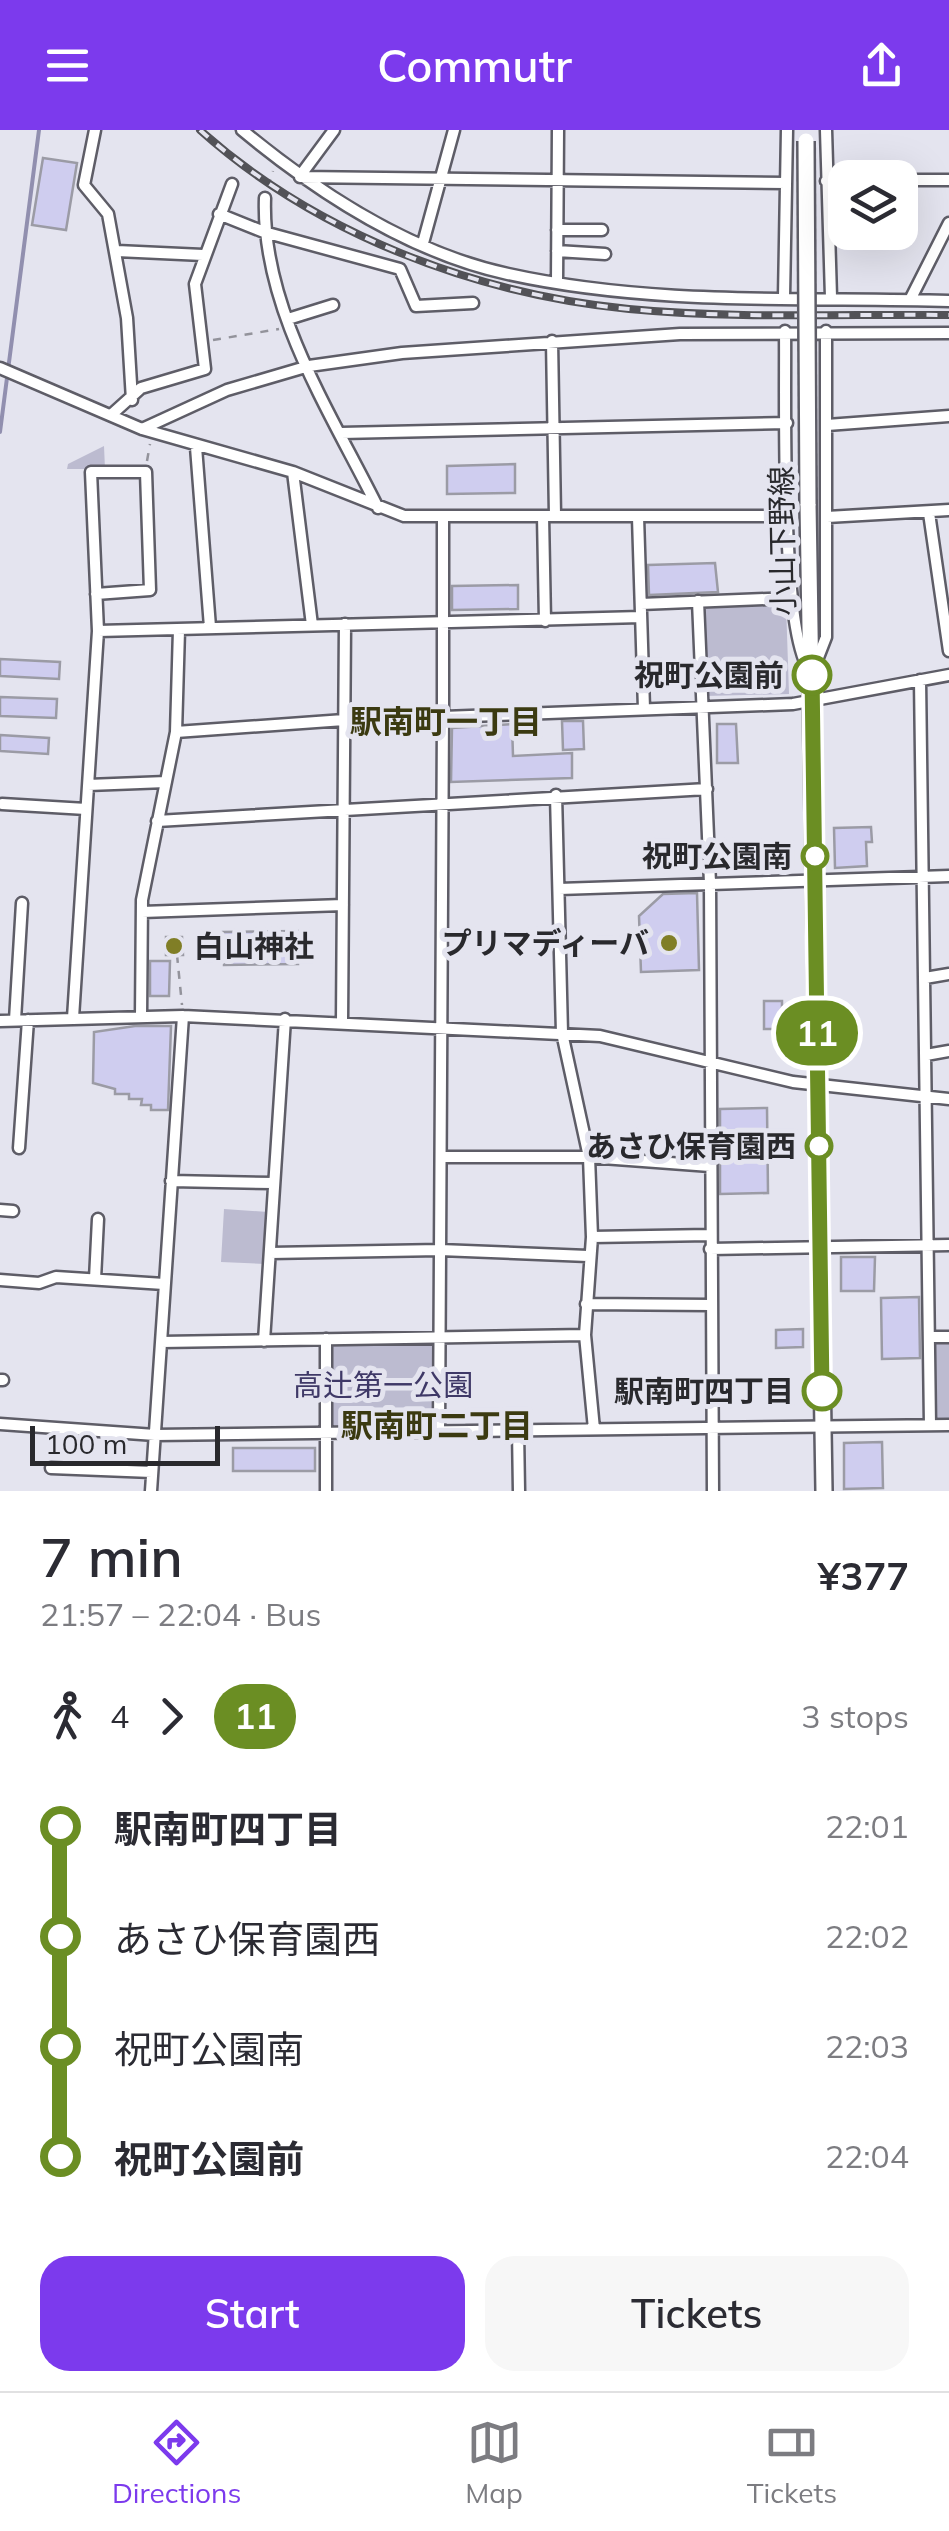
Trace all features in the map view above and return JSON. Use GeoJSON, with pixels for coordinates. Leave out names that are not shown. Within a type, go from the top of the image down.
{"type":"FeatureCollection","features":[{"type":"Feature","properties":{"kind":"main road","name":"小山下野線"},"geometry":{"type":"LineString","coordinates":[[806,135],[824,1491]]}},
{"type":"Feature","properties":{"kind":"street"},"geometry":{"type":"LineString","coordinates":[[95,130],[84,186],[108,214],[117,252],[132,400]]}},
{"type":"Feature","properties":{"kind":"street"},"geometry":{"type":"LineString","coordinates":[[242,130],[299,177],[338,202],[423,243],[505,274],[660,297],[949,301]]}},
{"type":"Feature","properties":{"kind":"street"},"geometry":{"type":"LineString","coordinates":[[299,177],[334,130]]}},
{"type":"Feature","properties":{"kind":"street"},"geometry":{"type":"LineString","coordinates":[[423,243],[454,130]]}},
{"type":"Feature","properties":{"kind":"street"},"geometry":{"type":"LineString","coordinates":[[557,282],[558,130]]}},
{"type":"Feature","properties":{"kind":"street"},"geometry":{"type":"LineString","coordinates":[[784,297],[787,130]]}},
{"type":"Feature","properties":{"kind":"street"},"geometry":{"type":"LineString","coordinates":[[826,130],[831,297]]}},
{"type":"Feature","properties":{"kind":"street"},"geometry":{"type":"LineString","coordinates":[[299,177],[320,174],[558,183],[786,183]]}},
{"type":"Feature","properties":{"kind":"street"},"geometry":{"type":"LineString","coordinates":[[918,180],[949,180]]}},
{"type":"Feature","properties":{"kind":"street"},"geometry":{"type":"LineString","coordinates":[[110,416],[141,388],[205,369],[195,284],[232,184]]}},
{"type":"Feature","properties":{"kind":"street"},"geometry":{"type":"LineString","coordinates":[[266,198],[264,232],[290,323],[378,509]]}},
{"type":"Feature","properties":{"kind":"street"},"geometry":{"type":"LineString","coordinates":[[219,214],[264,232],[400,269],[416,306],[473,303]]}},
{"type":"Feature","properties":{"kind":"street"},"geometry":{"type":"LineString","coordinates":[[910,300],[949,223]]}},
{"type":"Feature","properties":{"kind":"street"},"geometry":{"type":"LineString","coordinates":[[557,230],[602,230]]}},
{"type":"Feature","properties":{"kind":"street"},"geometry":{"type":"LineString","coordinates":[[117,252],[203,255]]}},
{"type":"Feature","properties":{"kind":"street"},"geometry":{"type":"LineString","coordinates":[[557,252],[605,254]]}},
{"type":"Feature","properties":{"kind":"street"},"geometry":{"type":"LineString","coordinates":[[290,323],[333,305]]}},
{"type":"Feature","properties":{"kind":"street"},"geometry":{"type":"LineString","coordinates":[[147,431],[227,390],[308,366],[552,341],[785,331],[949,333]]}},
{"type":"Feature","properties":{"kind":"street"},"geometry":{"type":"LineString","coordinates":[[785,331],[792,598],[802,664],[812,673],[826,638],[826,331]]}},
{"type":"Feature","properties":{"kind":"street"},"geometry":{"type":"LineString","coordinates":[[545,621],[555,428],[552,341]]}},
{"type":"Feature","properties":{"kind":"street"},"geometry":{"type":"LineString","coordinates":[[0,368],[147,431],[293,472],[357,496],[378,509],[404,516],[788,516]]}},
{"type":"Feature","properties":{"kind":"street"},"geometry":{"type":"LineString","coordinates":[[827,425],[949,416]]}},
{"type":"Feature","properties":{"kind":"street"},"geometry":{"type":"LineString","coordinates":[[341,432],[787,423]]}},
{"type":"Feature","properties":{"kind":"street"},"geometry":{"type":"LineString","coordinates":[[196,447],[210,627]]}},
{"type":"Feature","properties":{"kind":"street"},"geometry":{"type":"LineString","coordinates":[[72,1018],[98,631],[96,594],[92,472],[146,472],[150,590],[96,594]]}},
{"type":"Feature","properties":{"kind":"street"},"geometry":{"type":"LineString","coordinates":[[293,472],[312,625]]}},
{"type":"Feature","properties":{"kind":"street"},"geometry":{"type":"LineString","coordinates":[[827,518],[949,510]]}},
{"type":"Feature","properties":{"kind":"street"},"geometry":{"type":"LineString","coordinates":[[929,513],[949,651]]}},
{"type":"Feature","properties":{"kind":"street"},"geometry":{"type":"LineString","coordinates":[[440,1431],[443,516]]}},
{"type":"Feature","properties":{"kind":"street"},"geometry":{"type":"LineString","coordinates":[[638,517],[644,709]]}},
{"type":"Feature","properties":{"kind":"street"},"geometry":{"type":"LineString","coordinates":[[641,604],[792,598]]}},
{"type":"Feature","properties":{"kind":"street"},"geometry":{"type":"LineString","coordinates":[[698,602],[706,707],[710,884],[713,1491]]}},
{"type":"Feature","properties":{"kind":"street"},"geometry":{"type":"LineString","coordinates":[[98,631],[642,617]]}},
{"type":"Feature","properties":{"kind":"street"},"geometry":{"type":"LineString","coordinates":[[342,1022],[345,624]]}},
{"type":"Feature","properties":{"kind":"street"},"geometry":{"type":"LineString","coordinates":[[141,1016],[142,912],[176,732],[179,630]]}},
{"type":"Feature","properties":{"kind":"street"},"geometry":{"type":"LineString","coordinates":[[443,717],[706,707],[812,698],[949,675]]}},
{"type":"Feature","properties":{"kind":"street"},"geometry":{"type":"LineString","coordinates":[[920,680],[930,1425]]}},
{"type":"Feature","properties":{"kind":"street"},"geometry":{"type":"LineString","coordinates":[[176,732],[344,720]]}},
{"type":"Feature","properties":{"kind":"street"},"geometry":{"type":"LineString","coordinates":[[88,785],[166,782]]}},
{"type":"Feature","properties":{"kind":"street"},"geometry":{"type":"LineString","coordinates":[[157,821],[707,789]]}},
{"type":"Feature","properties":{"kind":"street"},"geometry":{"type":"LineString","coordinates":[[556,796],[562,1033],[589,1157],[592,1236],[585,1335],[594,1429]]}},
{"type":"Feature","properties":{"kind":"street"},"geometry":{"type":"LineString","coordinates":[[2,804],[86,810]]}},
{"type":"Feature","properties":{"kind":"street"},"geometry":{"type":"LineString","coordinates":[[558,889],[923,880],[949,876]]}},
{"type":"Feature","properties":{"kind":"street"},"geometry":{"type":"LineString","coordinates":[[14,1020],[22,903]]}},
{"type":"Feature","properties":{"kind":"street"},"geometry":{"type":"LineString","coordinates":[[142,912],[343,905]]}},
{"type":"Feature","properties":{"kind":"street"},"geometry":{"type":"LineString","coordinates":[[925,978],[949,974]]}},
{"type":"Feature","properties":{"kind":"street"},"geometry":{"type":"LineString","coordinates":[[0,1021],[183,1016],[562,1033],[634,1042],[818,1085],[949,1099]]}},
{"type":"Feature","properties":{"kind":"street"},"geometry":{"type":"LineString","coordinates":[[151,1491],[183,1016]]}},
{"type":"Feature","properties":{"kind":"street"},"geometry":{"type":"LineString","coordinates":[[264,1341],[285,1019]]}},
{"type":"Feature","properties":{"kind":"street"},"geometry":{"type":"LineString","coordinates":[[19,1148],[28,1020]]}},
{"type":"Feature","properties":{"kind":"street"},"geometry":{"type":"LineString","coordinates":[[926,1055],[949,1051]]}},
{"type":"Feature","properties":{"kind":"street"},"geometry":{"type":"LineString","coordinates":[[440,1157],[589,1157],[710,1166]]}},
{"type":"Feature","properties":{"kind":"street"},"geometry":{"type":"LineString","coordinates":[[171,1181],[273,1183]]}},
{"type":"Feature","properties":{"kind":"street"},"geometry":{"type":"LineString","coordinates":[[0,1210],[13,1211]]}},
{"type":"Feature","properties":{"kind":"street"},"geometry":{"type":"LineString","coordinates":[[95,1279],[98,1220]]}},
{"type":"Feature","properties":{"kind":"street"},"geometry":{"type":"LineString","coordinates":[[592,1236],[710,1235]]}},
{"type":"Feature","properties":{"kind":"street"},"geometry":{"type":"LineString","coordinates":[[710,1249],[949,1245]]}},
{"type":"Feature","properties":{"kind":"street"},"geometry":{"type":"LineString","coordinates":[[270,1252],[440,1250],[588,1256]]}},
{"type":"Feature","properties":{"kind":"street"},"geometry":{"type":"LineString","coordinates":[[0,1280],[95,1279],[164,1284]]}},
{"type":"Feature","properties":{"kind":"street"},"geometry":{"type":"LineString","coordinates":[[586,1304],[710,1306]]}},
{"type":"Feature","properties":{"kind":"street"},"geometry":{"type":"LineString","coordinates":[[161,1342],[585,1335]]}},
{"type":"Feature","properties":{"kind":"street"},"geometry":{"type":"LineString","coordinates":[[930,1338],[949,1337]]}},
{"type":"Feature","properties":{"kind":"street"},"geometry":{"type":"LineString","coordinates":[[326,1339],[326,1491]]}},
{"type":"Feature","properties":{"kind":"street"},"geometry":{"type":"LineString","coordinates":[[0,1424],[155,1435],[949,1425]]}},
{"type":"Feature","properties":{"kind":"street"},"geometry":{"type":"LineString","coordinates":[[518,1430],[520,1491]]}},
{"type":"Feature","properties":{"kind":"street"},"geometry":{"type":"LineString","coordinates":[[51,1468],[152,1472]]}},
{"type":"Feature","properties":{"kind":"path"},"geometry":{"type":"LineString","coordinates":[[266,198],[276,158]]}},
{"type":"Feature","properties":{"kind":"path"},"geometry":{"type":"LineString","coordinates":[[202,342],[290,323]]}},
{"type":"Feature","properties":{"kind":"path"},"geometry":{"type":"LineString","coordinates":[[146,472],[147,431]]}},
{"type":"Feature","properties":{"kind":"path"},"geometry":{"type":"LineString","coordinates":[[177,955],[183,1016]]}},
{"type":"Feature","properties":{"kind":"green space"},"geometry":{"type":"Polygon","coordinates":[[[104,446],[105,469],[67,469],[68,464],[104,446]]]}},
{"type":"Feature","properties":{"kind":"green space"},"geometry":{"type":"Polygon","coordinates":[[[786,604],[789,694],[705,696],[704,608],[786,604]]]}},
{"type":"Feature","properties":{"kind":"green space"},"geometry":{"type":"Polygon","coordinates":[[[224,1209],[268,1212],[265,1264],[221,1262],[224,1209]]]}},
{"type":"Feature","properties":{"kind":"green space"},"geometry":{"type":"Polygon","coordinates":[[[933,1340],[949,1340],[949,1423],[932,1423],[933,1340]]]}},
{"type":"Feature","properties":{"kind":"green space","name":"高辻第一公園"},"geometry":{"type":"Polygon","coordinates":[[[436,1341],[437,1429],[328,1431],[329,1342],[436,1341]]]}},
{"type":"Feature","properties":{"kind":"building"},"geometry":{"type":"Polygon","coordinates":[[[43,158],[77,163],[66,230],[32,225],[43,158]]]}},
{"type":"Feature","properties":{"kind":"building"},"geometry":{"type":"Polygon","coordinates":[[[515,464],[515,493],[447,494],[447,466],[515,464]]]}},
{"type":"Feature","properties":{"kind":"building"},"geometry":{"type":"Polygon","coordinates":[[[715,563],[718,592],[649,595],[648,565],[715,563]]]}},
{"type":"Feature","properties":{"kind":"building"},"geometry":{"type":"Polygon","coordinates":[[[518,585],[518,609],[452,610],[452,586],[518,585]]]}},
{"type":"Feature","properties":{"kind":"building"},"geometry":{"type":"Polygon","coordinates":[[[0,659],[60,662],[59,679],[0,676],[0,659]]]}},
{"type":"Feature","properties":{"kind":"building"},"geometry":{"type":"Polygon","coordinates":[[[0,697],[57,699],[56,718],[0,716],[0,697]]]}},
{"type":"Feature","properties":{"kind":"building"},"geometry":{"type":"Polygon","coordinates":[[[562,721],[583,721],[584,749],[563,750],[562,721]]]}},
{"type":"Feature","properties":{"kind":"building"},"geometry":{"type":"Polygon","coordinates":[[[512,724],[513,756],[572,753],[572,778],[451,782],[452,728],[512,724]]]}},
{"type":"Feature","properties":{"kind":"building"},"geometry":{"type":"Polygon","coordinates":[[[717,724],[736,724],[738,763],[717,763],[717,724]]]}},
{"type":"Feature","properties":{"kind":"building"},"geometry":{"type":"Polygon","coordinates":[[[0,735],[49,738],[48,754],[0,751],[0,735]]]}},
{"type":"Feature","properties":{"kind":"building"},"geometry":{"type":"Polygon","coordinates":[[[871,827],[872,842],[866,842],[867,866],[835,868],[834,828],[871,827]]]}},
{"type":"Feature","properties":{"kind":"building","name":"プリマディーバ"},"geometry":{"type":"Polygon","coordinates":[[[697,893],[699,970],[641,972],[639,916],[663,894],[697,893]]]}},
{"type":"Feature","properties":{"kind":"building"},"geometry":{"type":"Polygon","coordinates":[[[298,931],[298,964],[224,965],[223,932],[298,931]]]}},
{"type":"Feature","properties":{"kind":"building","name":"白山神社"},"geometry":{"type":"Polygon","coordinates":[[[166,937],[182,937],[183,955],[166,955],[166,937]]]}},
{"type":"Feature","properties":{"kind":"building"},"geometry":{"type":"Polygon","coordinates":[[[150,961],[170,961],[169,996],[150,996],[150,961]]]}},
{"type":"Feature","properties":{"kind":"building"},"geometry":{"type":"Polygon","coordinates":[[[764,1001],[782,1001],[782,1029],[764,1029],[764,1001]]]}},
{"type":"Feature","properties":{"kind":"building"},"geometry":{"type":"Polygon","coordinates":[[[171,1026],[168,1110],[151,1110],[151,1105],[141,1105],[142,1099],[129,1099],[129,1094],[115,1094],[115,1089],[93,1083],[94,1032],[171,1026]]]}},
{"type":"Feature","properties":{"kind":"building"},"geometry":{"type":"Polygon","coordinates":[[[767,1108],[768,1193],[720,1194],[720,1109],[767,1108]]]}},
{"type":"Feature","properties":{"kind":"building"},"geometry":{"type":"Polygon","coordinates":[[[841,1257],[875,1257],[874,1291],[841,1291],[841,1257]]]}},
{"type":"Feature","properties":{"kind":"building"},"geometry":{"type":"Polygon","coordinates":[[[919,1297],[920,1358],[882,1359],[881,1298],[919,1297]]]}},
{"type":"Feature","properties":{"kind":"building"},"geometry":{"type":"Polygon","coordinates":[[[803,1329],[803,1347],[776,1348],[776,1330],[803,1329]]]}},
{"type":"Feature","properties":{"kind":"building"},"geometry":{"type":"Polygon","coordinates":[[[882,1442],[883,1488],[844,1489],[844,1443],[882,1442]]]}},
{"type":"Feature","properties":{"kind":"building"},"geometry":{"type":"Polygon","coordinates":[[[233,1448],[315,1448],[315,1471],[233,1471],[233,1448]]]}},
{"type":"Feature","properties":{"kind":"waterway"},"geometry":{"type":"LineString","coordinates":[[0,432],[39,130]]}},
{"type":"Feature","properties":{"kind":"railway"},"geometry":{"type":"LineString","coordinates":[[200,130],[294,200],[346,228],[400,253],[513,289],[571,301],[669,312],[949,315]]}},
{"type":"Feature","properties":{"kind":"bus line","name":"11"},"geometry":{"type":"LineString","coordinates":[[812,675],[822,1391]]}},
{"type":"Feature","properties":{"kind":"place","name":"祝町公園前"},"geometry":{"type":"Point","coordinates":[812,675]}},
{"type":"Feature","properties":{"kind":"place","name":"祝町公園南"},"geometry":{"type":"Point","coordinates":[815,856]}},
{"type":"Feature","properties":{"kind":"place","name":"プリマディーバ"},"geometry":{"type":"Point","coordinates":[669,943]}},
{"type":"Feature","properties":{"kind":"place","name":"白山神社"},"geometry":{"type":"Point","coordinates":[174,946]}},
{"type":"Feature","properties":{"kind":"place","name":"あさひ保育園西"},"geometry":{"type":"Point","coordinates":[819,1146]}},
{"type":"Feature","properties":{"kind":"place","name":"駅南町四丁目"},"geometry":{"type":"Point","coordinates":[822,1391]}},
{"type":"Feature","properties":{"kind":"district","name":"駅南町一丁目"},"geometry":{"type":"Point","coordinates":[446,721]}},
{"type":"Feature","properties":{"kind":"district","name":"駅南町二丁目"},"geometry":{"type":"Point","coordinates":[437,1425]}}]}
